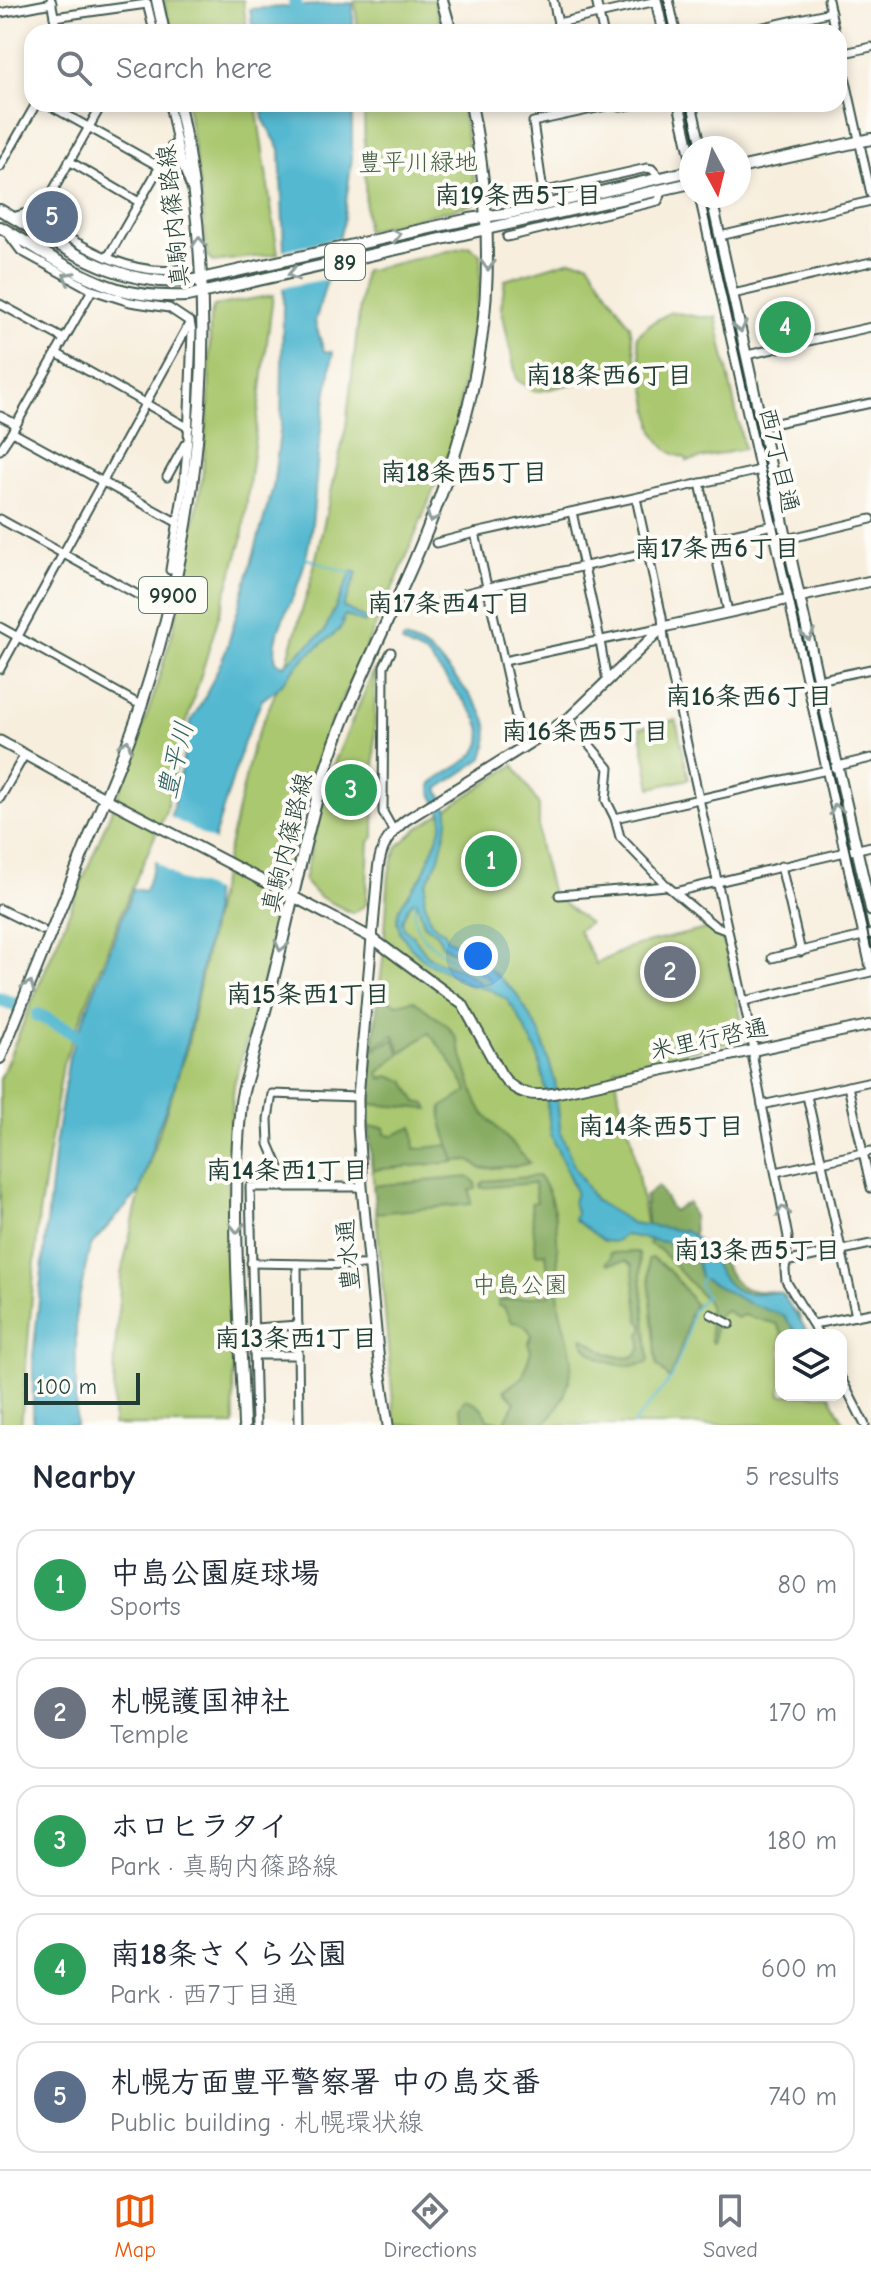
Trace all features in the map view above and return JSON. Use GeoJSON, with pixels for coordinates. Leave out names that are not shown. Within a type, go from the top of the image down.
{"type":"FeatureCollection","features":[{"type":"Feature","properties":{"kind":"main road"},"geometry":{"type":"LineString","coordinates":[[442,0],[449,24]]}},
{"type":"Feature","properties":{"kind":"main road"},"geometry":{"type":"LineString","coordinates":[[150,1],[160,24]]}},
{"type":"Feature","properties":{"kind":"main road","name":"真駒内篠路線"},"geometry":{"type":"LineString","coordinates":[[0,1058],[110,801],[157,655],[187,526],[197,453],[206,278],[180,112]]}},
{"type":"Feature","properties":{"kind":"main road","name":"真駒内篠路線"},"geometry":{"type":"LineString","coordinates":[[244,1425],[236,1193],[241,1099],[272,988],[319,791],[345,714],[413,565],[458,449],[474,386],[487,293],[481,152],[473,112]]}},
{"type":"Feature","properties":{"kind":"main road"},"geometry":{"type":"LineString","coordinates":[[751,165],[871,139]]}},
{"type":"Feature","properties":{"kind":"main road","name":"89"},"geometry":{"type":"LineString","coordinates":[[0,210],[98,265],[143,281],[172,283],[679,174]]}},
{"type":"Feature","properties":{"kind":"main road","name":"89"},"geometry":{"type":"LineString","coordinates":[[2,228],[95,280],[118,289],[167,297],[206,293],[679,186]]}},
{"type":"Feature","properties":{"kind":"street"},"geometry":{"type":"LineString","coordinates":[[553,0],[558,24]]}},
{"type":"Feature","properties":{"kind":"street"},"geometry":{"type":"LineString","coordinates":[[596,0],[601,24]]}},
{"type":"Feature","properties":{"kind":"street"},"geometry":{"type":"LineString","coordinates":[[668,0],[673,24]]}},
{"type":"Feature","properties":{"kind":"street"},"geometry":{"type":"LineString","coordinates":[[828,0],[833,24]]}},
{"type":"Feature","properties":{"kind":"street"},"geometry":{"type":"LineString","coordinates":[[54,17],[113,4],[150,1],[153,24]]}},
{"type":"Feature","properties":{"kind":"street"},"geometry":{"type":"LineString","coordinates":[[570,24],[656,1],[661,24]]}},
{"type":"Feature","properties":{"kind":"street"},"geometry":{"type":"LineString","coordinates":[[0,13],[51,2],[55,24]]}},
{"type":"Feature","properties":{"kind":"street"},"geometry":{"type":"LineString","coordinates":[[777,24],[831,12]]}},
{"type":"Feature","properties":{"kind":"street"},"geometry":{"type":"LineString","coordinates":[[847,50],[871,47]]}},
{"type":"Feature","properties":{"kind":"street"},"geometry":{"type":"LineString","coordinates":[[847,84],[871,194]]}},
{"type":"Feature","properties":{"kind":"street"},"geometry":{"type":"LineString","coordinates":[[0,167],[31,112]]}},
{"type":"Feature","properties":{"kind":"street"},"geometry":{"type":"LineString","coordinates":[[61,112],[160,167]]}},
{"type":"Feature","properties":{"kind":"street"},"geometry":{"type":"LineString","coordinates":[[37,219],[97,112]]}},
{"type":"Feature","properties":{"kind":"street"},"geometry":{"type":"LineString","coordinates":[[171,112],[181,162],[194,194]]}},
{"type":"Feature","properties":{"kind":"street"},"geometry":{"type":"LineString","coordinates":[[543,192],[533,122],[564,112]]}},
{"type":"Feature","properties":{"kind":"street"},"geometry":{"type":"LineString","coordinates":[[681,112],[686,136]]}},
{"type":"Feature","properties":{"kind":"street"},"geometry":{"type":"LineString","coordinates":[[693,112],[698,136]]}},
{"type":"Feature","properties":{"kind":"street"},"geometry":{"type":"LineString","coordinates":[[108,257],[177,142]]}},
{"type":"Feature","properties":{"kind":"street"},"geometry":{"type":"LineString","coordinates":[[69,161],[139,202]]}},
{"type":"Feature","properties":{"kind":"street"},"geometry":{"type":"LineString","coordinates":[[524,200],[524,196],[647,168],[660,178]]}},
{"type":"Feature","properties":{"kind":"street"},"geometry":{"type":"LineString","coordinates":[[507,237],[658,201],[663,191]]}},
{"type":"Feature","properties":{"kind":"street"},"geometry":{"type":"LineString","coordinates":[[720,236],[871,201]]}},
{"type":"Feature","properties":{"kind":"street","name":"西7丁目通"},"geometry":{"type":"LineString","coordinates":[[703,208],[766,469],[784,522],[871,911]]}},
{"type":"Feature","properties":{"kind":"street","name":"西7丁目通"},"geometry":{"type":"LineString","coordinates":[[714,208],[762,426],[773,525],[827,770],[868,935],[871,970]]}},
{"type":"Feature","properties":{"kind":"street"},"geometry":{"type":"LineString","coordinates":[[13,217],[26,213],[108,257],[130,265],[169,273],[182,269]]}},
{"type":"Feature","properties":{"kind":"street"},"geometry":{"type":"LineString","coordinates":[[2,228],[21,251],[92,290],[130,302],[169,306],[190,322],[189,428],[170,570]]}},
{"type":"Feature","properties":{"kind":"street"},"geometry":{"type":"LineString","coordinates":[[733,294],[871,262]]}},
{"type":"Feature","properties":{"kind":"street"},"geometry":{"type":"LineString","coordinates":[[0,450],[92,290]]}},
{"type":"Feature","properties":{"kind":"street"},"geometry":{"type":"LineString","coordinates":[[0,304],[64,339]]}},
{"type":"Feature","properties":{"kind":"street"},"geometry":{"type":"LineString","coordinates":[[0,669],[190,322]]}},
{"type":"Feature","properties":{"kind":"street"},"geometry":{"type":"LineString","coordinates":[[747,355],[871,327]]}},
{"type":"Feature","properties":{"kind":"street"},"geometry":{"type":"LineString","coordinates":[[56,353],[189,428]]}},
{"type":"Feature","properties":{"kind":"street"},"geometry":{"type":"LineString","coordinates":[[762,426],[871,403]]}},
{"type":"Feature","properties":{"kind":"street"},"geometry":{"type":"LineString","coordinates":[[0,416],[14,428],[102,482],[178,523]]}},
{"type":"Feature","properties":{"kind":"street"},"geometry":{"type":"LineString","coordinates":[[167,477],[188,439]]}},
{"type":"Feature","properties":{"kind":"street"},"geometry":{"type":"LineString","coordinates":[[436,543],[766,469]]}},
{"type":"Feature","properties":{"kind":"street"},"geometry":{"type":"LineString","coordinates":[[700,483],[728,612]]}},
{"type":"Feature","properties":{"kind":"street"},"geometry":{"type":"LineString","coordinates":[[636,498],[754,1049],[753,1059],[788,1237],[786,1281],[816,1329]]}},
{"type":"Feature","properties":{"kind":"street"},"geometry":{"type":"LineString","coordinates":[[572,512],[607,681]]}},
{"type":"Feature","properties":{"kind":"street"},"geometry":{"type":"LineString","coordinates":[[0,519],[158,606]]}},
{"type":"Feature","properties":{"kind":"street"},"geometry":{"type":"LineString","coordinates":[[787,539],[871,519]]}},
{"type":"Feature","properties":{"kind":"street"},"geometry":{"type":"LineString","coordinates":[[443,599],[784,522]]}},
{"type":"Feature","properties":{"kind":"street"},"geometry":{"type":"LineString","coordinates":[[475,533],[523,748]]}},
{"type":"Feature","properties":{"kind":"street"},"geometry":{"type":"LineString","coordinates":[[504,661],[871,581]]}},
{"type":"Feature","properties":{"kind":"street"},"geometry":{"type":"LineString","coordinates":[[0,627],[135,702]]}},
{"type":"Feature","properties":{"kind":"street"},"geometry":{"type":"LineString","coordinates":[[391,652],[384,666],[383,812],[393,830],[568,719],[663,627]]}},
{"type":"Feature","properties":{"kind":"street"},"geometry":{"type":"LineString","coordinates":[[818,680],[871,669]]}},
{"type":"Feature","properties":{"kind":"street"},"geometry":{"type":"LineString","coordinates":[[568,719],[609,768],[606,800],[620,837],[667,886],[715,926],[728,931]]}},
{"type":"Feature","properties":{"kind":"street","name":"米里行啓通"},"geometry":{"type":"LineString","coordinates":[[0,741],[372,938],[463,1005],[507,1083],[528,1095],[551,1093],[871,1025]]}},
{"type":"Feature","properties":{"kind":"street"},"geometry":{"type":"LineString","coordinates":[[0,798],[25,754]]}},
{"type":"Feature","properties":{"kind":"street"},"geometry":{"type":"LineString","coordinates":[[615,818],[871,758]]}},
{"type":"Feature","properties":{"kind":"street","name":"豊水通"},"geometry":{"type":"LineString","coordinates":[[388,1425],[369,1265],[358,1097],[379,859],[393,830]]}},
{"type":"Feature","properties":{"kind":"street"},"geometry":{"type":"LineString","coordinates":[[675,892],[871,846]]}},
{"type":"Feature","properties":{"kind":"street"},"geometry":{"type":"LineString","coordinates":[[781,866],[801,952]]}},
{"type":"Feature","properties":{"kind":"street"},"geometry":{"type":"LineString","coordinates":[[559,895],[667,886]]}},
{"type":"Feature","properties":{"kind":"street"},"geometry":{"type":"LineString","coordinates":[[0,909],[42,930]]}},
{"type":"Feature","properties":{"kind":"street"},"geometry":{"type":"LineString","coordinates":[[772,958],[868,935]]}},
{"type":"Feature","properties":{"kind":"street"},"geometry":{"type":"LineString","coordinates":[[744,1001],[871,970]]}},
{"type":"Feature","properties":{"kind":"street"},"geometry":{"type":"LineString","coordinates":[[762,1105],[871,1081]]}},
{"type":"Feature","properties":{"kind":"street"},"geometry":{"type":"LineString","coordinates":[[848,1086],[867,1152],[871,1188]]}},
{"type":"Feature","properties":{"kind":"street"},"geometry":{"type":"LineString","coordinates":[[287,1186],[269,1144],[268,1119],[272,1094],[358,1097]]}},
{"type":"Feature","properties":{"kind":"street"},"geometry":{"type":"LineString","coordinates":[[807,1096],[856,1316]]}},
{"type":"Feature","properties":{"kind":"street"},"geometry":{"type":"LineString","coordinates":[[776,1172],[867,1152]]}},
{"type":"Feature","properties":{"kind":"street"},"geometry":{"type":"LineString","coordinates":[[256,1425],[250,1187],[362,1187]]}},
{"type":"Feature","properties":{"kind":"street"},"geometry":{"type":"LineString","coordinates":[[785,1262],[871,1244]]}},
{"type":"Feature","properties":{"kind":"street"},"geometry":{"type":"LineString","coordinates":[[251,1263],[369,1265]]}},
{"type":"Feature","properties":{"kind":"street"},"geometry":{"type":"LineString","coordinates":[[297,1264],[299,1425]]}},
{"type":"Feature","properties":{"kind":"street"},"geometry":{"type":"LineString","coordinates":[[814,1324],[871,1313]]}},
{"type":"Feature","properties":{"kind":"street"},"geometry":{"type":"LineString","coordinates":[[711,1314],[730,1324]]}},
{"type":"Feature","properties":{"kind":"street"},"geometry":{"type":"LineString","coordinates":[[255,1328],[298,1325]]}},
{"type":"Feature","properties":{"kind":"street"},"geometry":{"type":"LineString","coordinates":[[255,1355],[298,1355]]}},
{"type":"Feature","properties":{"kind":"street"},"geometry":{"type":"LineString","coordinates":[[847,1390],[865,1425]]}},
{"type":"Feature","properties":{"kind":"green space"},"geometry":{"type":"Polygon","coordinates":[[[164,0],[243,0],[246,24],[169,24],[164,0]]]}},
{"type":"Feature","properties":{"kind":"green space"},"geometry":{"type":"Polygon","coordinates":[[[355,0],[434,0],[441,24],[357,24],[355,0]]]}},
{"type":"Feature","properties":{"kind":"green space"},"geometry":{"type":"Polygon","coordinates":[[[188,112],[257,112],[278,254],[213,262],[207,255],[188,112]]]}},
{"type":"Feature","properties":{"kind":"green space","name":"豊平川緑地"},"geometry":{"type":"Polygon","coordinates":[[[364,112],[462,112],[476,190],[474,204],[366,231],[364,112]]]}},
{"type":"Feature","properties":{"kind":"green space","name":"豊平川緑地"},"geometry":{"type":"Polygon","coordinates":[[[469,246],[481,254],[480,283],[453,442],[403,565],[321,746],[298,824],[289,873],[282,877],[272,927],[276,936],[234,1085],[228,1180],[234,1425],[113,1425],[121,1275],[140,1191],[187,1048],[217,898],[253,745],[283,675],[311,580],[346,427],[364,271],[469,246]]]}},
{"type":"Feature","properties":{"kind":"green space"},"geometry":{"type":"Polygon","coordinates":[[[571,260],[588,262],[630,326],[638,369],[536,392],[517,380],[501,307],[505,280],[571,260]]]}},
{"type":"Feature","properties":{"kind":"green space"},"geometry":{"type":"Polygon","coordinates":[[[273,295],[242,540],[180,744],[166,811],[125,904],[63,1064],[39,1214],[21,1425],[0,1425],[0,1079],[120,790],[174,627],[202,481],[209,400],[210,318],[214,306],[273,295]]]}},
{"type":"Feature","properties":{"kind":"green space"},"geometry":{"type":"Polygon","coordinates":[[[671,312],[716,317],[744,449],[687,461],[665,448],[655,434],[637,336],[651,323],[671,312]]]}},
{"type":"Feature","properties":{"kind":"green space"},"geometry":{"type":"Polygon","coordinates":[[[375,668],[374,837],[369,842],[366,905],[352,913],[318,896],[304,881],[334,763],[375,668]]]}},
{"type":"Feature","properties":{"kind":"green space"},"geometry":{"type":"Polygon","coordinates":[[[676,720],[689,779],[651,788],[640,728],[676,720]]]}},
{"type":"Feature","properties":{"kind":"green space","name":"中島公園"},"geometry":{"type":"Polygon","coordinates":[[[514,765],[539,805],[539,844],[553,898],[561,897],[563,903],[589,923],[578,930],[596,964],[630,947],[710,928],[721,932],[746,1039],[615,1068],[619,1096],[632,1139],[648,1235],[792,1329],[775,1329],[775,1401],[833,1401],[845,1425],[395,1425],[368,1123],[370,1067],[383,959],[389,873],[397,847],[418,828],[514,765]]]}},
{"type":"Feature","properties":{"kind":"green space"},"geometry":{"type":"Polygon","coordinates":[[[378,997],[398,1004],[413,1000],[448,1026],[456,1037],[477,1102],[484,1114],[530,1163],[481,1169],[470,1160],[455,1161],[443,1127],[442,1107],[468,1091],[429,1033],[401,1053],[394,1035],[373,1047],[378,997]]]}},
{"type":"Feature","properties":{"kind":"green space"},"geometry":{"type":"Polygon","coordinates":[[[394,1039],[400,1054],[378,1073],[382,1079],[388,1076],[405,1081],[417,1102],[426,1104],[429,1109],[370,1104],[372,1050],[394,1039]]]}},
{"type":"Feature","properties":{"kind":"green space"},"geometry":{"type":"Polygon","coordinates":[[[369,1127],[384,1127],[385,1134],[394,1135],[413,1127],[415,1149],[449,1145],[454,1162],[372,1170],[369,1127]]]}},
{"type":"Feature","properties":{"kind":"green space"},"geometry":{"type":"Polygon","coordinates":[[[538,1176],[553,1205],[556,1222],[558,1294],[571,1355],[567,1386],[557,1408],[542,1425],[467,1425],[459,1408],[465,1399],[479,1406],[487,1419],[504,1423],[515,1402],[504,1390],[523,1377],[531,1350],[528,1344],[532,1335],[530,1332],[524,1325],[511,1322],[504,1307],[498,1306],[498,1301],[550,1295],[546,1253],[536,1254],[531,1203],[537,1202],[534,1183],[481,1188],[481,1184],[485,1181],[538,1176]]]}},
{"type":"Feature","properties":{"kind":"green space"},"geometry":{"type":"Polygon","coordinates":[[[468,1177],[475,1182],[476,1189],[470,1190],[471,1204],[376,1213],[373,1186],[468,1177]]]}},
{"type":"Feature","properties":{"kind":"green space"},"geometry":{"type":"Polygon","coordinates":[[[658,1186],[673,1211],[688,1202],[693,1217],[694,1238],[719,1258],[743,1287],[785,1296],[785,1307],[798,1313],[805,1329],[780,1329],[777,1324],[743,1315],[737,1318],[726,1310],[717,1319],[714,1343],[711,1342],[706,1300],[660,1250],[649,1244],[645,1196],[658,1186]]]}},
{"type":"Feature","properties":{"kind":"green space"},"geometry":{"type":"Polygon","coordinates":[[[610,1253],[639,1254],[649,1360],[638,1365],[619,1365],[593,1354],[582,1339],[621,1357],[636,1356],[641,1348],[643,1324],[639,1321],[632,1265],[626,1261],[607,1262],[611,1258],[610,1253]]]}},
{"type":"Feature","properties":{"kind":"green space"},"geometry":{"type":"Polygon","coordinates":[[[648,1259],[670,1272],[695,1305],[670,1379],[657,1365],[648,1266],[648,1259]]]}},
{"type":"Feature","properties":{"kind":"water"},"geometry":{"type":"Polygon","coordinates":[[[353,3],[353,24],[252,24],[250,9],[353,3]]]}},
{"type":"Feature","properties":{"kind":"water"},"geometry":{"type":"Polygon","coordinates":[[[262,112],[352,112],[352,158],[343,224],[315,322],[324,351],[333,352],[320,438],[312,527],[302,572],[278,633],[276,662],[284,665],[324,632],[352,571],[357,573],[343,607],[366,619],[364,623],[345,615],[339,630],[304,658],[278,688],[262,700],[245,739],[214,838],[213,913],[175,1085],[157,1131],[140,1191],[90,1246],[76,1313],[76,1425],[33,1425],[33,1357],[55,1146],[69,1057],[133,889],[145,891],[171,816],[191,721],[226,651],[273,487],[281,424],[284,250],[280,149],[262,112]]]}},
{"type":"Feature","properties":{"kind":"water"},"geometry":{"type":"Polygon","coordinates":[[[404,639],[421,646],[441,662],[478,707],[488,730],[483,758],[438,789],[448,810],[448,821],[439,858],[426,884],[424,899],[430,920],[445,932],[446,938],[482,962],[516,993],[541,1035],[555,1081],[561,1134],[575,1168],[595,1200],[632,1223],[685,1231],[694,1237],[733,1288],[747,1293],[781,1293],[806,1329],[794,1329],[784,1316],[746,1302],[700,1277],[697,1261],[687,1246],[625,1235],[614,1242],[604,1241],[574,1219],[576,1192],[551,1135],[537,1052],[517,1014],[507,1000],[491,990],[468,985],[426,962],[400,932],[398,912],[422,876],[442,826],[442,813],[431,792],[431,785],[471,757],[481,740],[481,728],[474,714],[428,656],[402,642],[404,639]],[[416,899],[408,907],[402,921],[404,928],[428,956],[462,970],[481,984],[492,984],[486,974],[480,973],[472,964],[442,945],[437,934],[424,924],[416,899]]]}},
{"type":"Feature","properties":{"kind":"pier"},"geometry":{"type":"Polygon","coordinates":[[[343,237],[332,278],[280,288],[280,251],[343,237]]]}},
{"type":"Feature","properties":{"kind":"pier"},"geometry":{"type":"Polygon","coordinates":[[[167,815],[218,843],[218,893],[179,880],[152,858],[167,815]]]}},
{"type":"Feature","properties":{"kind":"waterway","name":"豊平川"},"geometry":{"type":"LineString","coordinates":[[295,0],[297,24]]}},
{"type":"Feature","properties":{"kind":"waterway"},"geometry":{"type":"LineString","coordinates":[[305,558],[352,574]]}},
{"type":"Feature","properties":{"kind":"waterway"},"geometry":{"type":"LineString","coordinates":[[416,898],[415,922],[424,938],[493,983]]}},
{"type":"Feature","properties":{"kind":"waterway"},"geometry":{"type":"LineString","coordinates":[[0,999],[14,1004]]}},
{"type":"Feature","properties":{"kind":"waterway"},"geometry":{"type":"LineString","coordinates":[[38,1015],[91,1044]]}},
{"type":"Feature","properties":{"kind":"waterway"},"geometry":{"type":"LineString","coordinates":[[633,1425],[672,1377],[687,1338],[692,1311],[706,1296],[699,1284],[703,1276]]}},
{"type":"Feature","properties":{"kind":"tunnel"},"geometry":{"type":"LineString","coordinates":[[169,275],[169,303]]}},
{"type":"Feature","properties":{"kind":"tram line"},"geometry":{"type":"LineString","coordinates":[[664,0],[669,24]]}},
{"type":"Feature","properties":{"kind":"tram line"},"geometry":{"type":"LineString","coordinates":[[689,112],[694,136]]}},
{"type":"Feature","properties":{"kind":"tram line"},"geometry":{"type":"LineString","coordinates":[[707,208],[871,948]]}},
{"type":"Feature","properties":{"kind":"place","name":"札幌方面豊平警察署 中の島交番"},"geometry":{"type":"Point","coordinates":[52,217]}},
{"type":"Feature","properties":{"kind":"place","name":"南18条さくら公園"},"geometry":{"type":"Point","coordinates":[785,327]}},
{"type":"Feature","properties":{"kind":"place","name":"ホロヒラタイ"},"geometry":{"type":"Point","coordinates":[351,790]}},
{"type":"Feature","properties":{"kind":"place","name":"中島公園庭球場"},"geometry":{"type":"Point","coordinates":[491,861]}},
{"type":"Feature","properties":{"kind":"place","name":"札幌護国神社"},"geometry":{"type":"Point","coordinates":[670,972]}},
{"type":"Feature","properties":{"kind":"district","name":"南19条西5丁目"},"geometry":{"type":"Point","coordinates":[518,195]}},
{"type":"Feature","properties":{"kind":"district","name":"南18条西6丁目"},"geometry":{"type":"Point","coordinates":[609,375]}},
{"type":"Feature","properties":{"kind":"district","name":"南18条西5丁目"},"geometry":{"type":"Point","coordinates":[464,472]}},
{"type":"Feature","properties":{"kind":"district","name":"南17条西6丁目"},"geometry":{"type":"Point","coordinates":[717,548]}},
{"type":"Feature","properties":{"kind":"district","name":"南17条西4丁目"},"geometry":{"type":"Point","coordinates":[449,603]}},
{"type":"Feature","properties":{"kind":"district","name":"南16条西6丁目"},"geometry":{"type":"Point","coordinates":[749,696]}},
{"type":"Feature","properties":{"kind":"district","name":"南16条西5丁目"},"geometry":{"type":"Point","coordinates":[585,731]}},
{"type":"Feature","properties":{"kind":"district","name":"南15条西1丁目"},"geometry":{"type":"Point","coordinates":[308,994]}},
{"type":"Feature","properties":{"kind":"district","name":"南14条西5丁目"},"geometry":{"type":"Point","coordinates":[661,1126]}},
{"type":"Feature","properties":{"kind":"district","name":"南14条西1丁目"},"geometry":{"type":"Point","coordinates":[287,1170]}},
{"type":"Feature","properties":{"kind":"district","name":"南13条西5丁目"},"geometry":{"type":"Point","coordinates":[757,1250]}},
{"type":"Feature","properties":{"kind":"district","name":"南13条西1丁目"},"geometry":{"type":"Point","coordinates":[296,1338]}}]}
